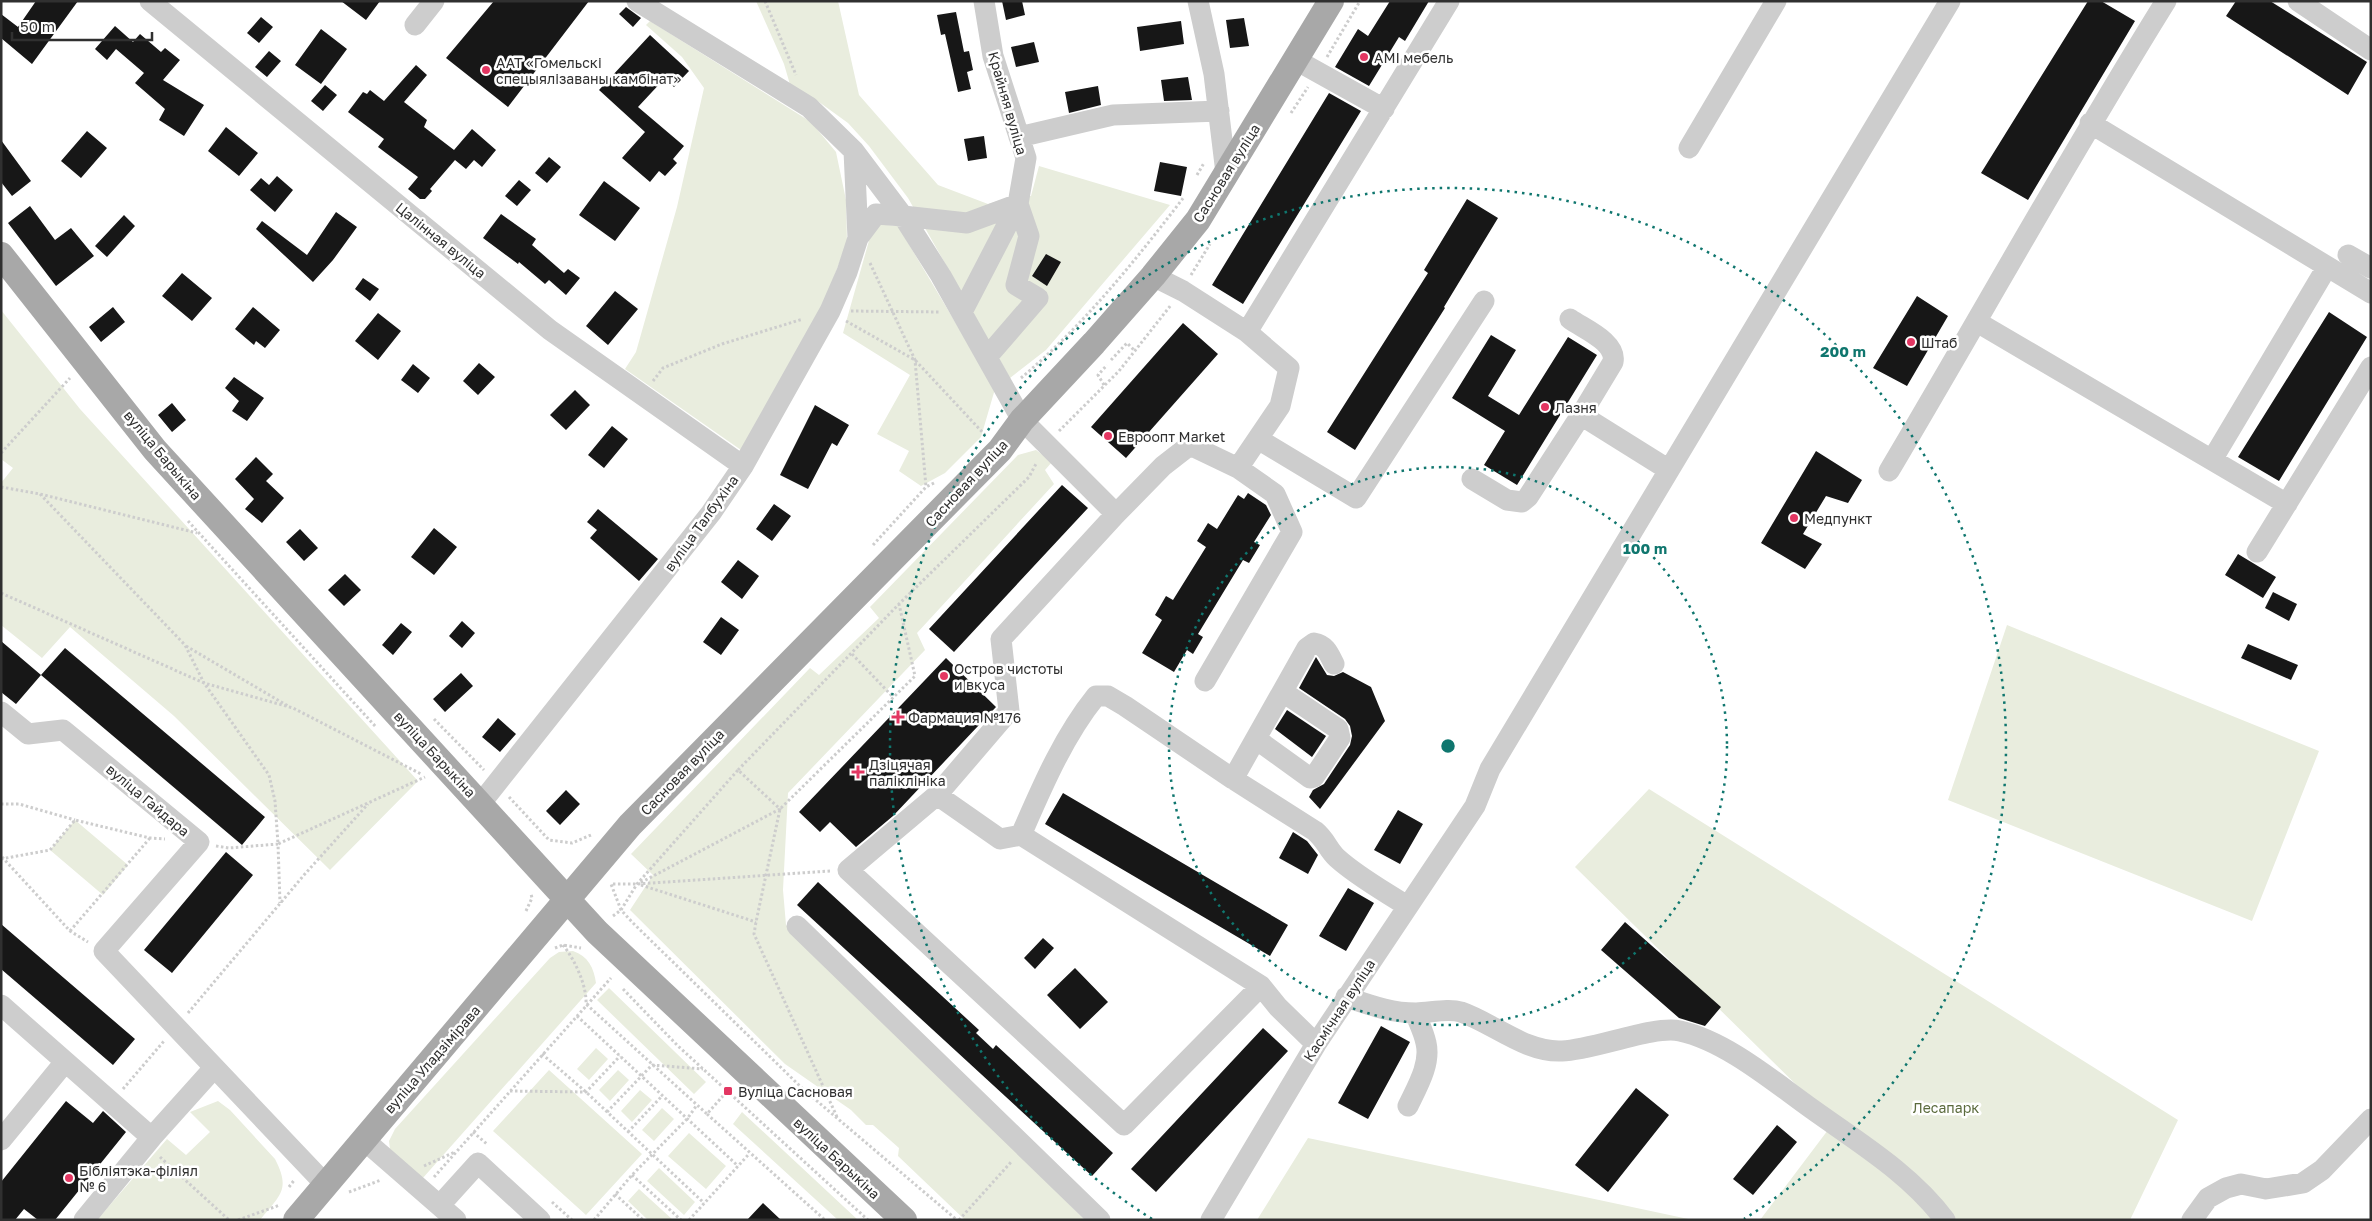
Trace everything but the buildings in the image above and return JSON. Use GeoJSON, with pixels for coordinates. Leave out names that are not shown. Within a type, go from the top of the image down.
{"type":"FeatureCollection","features":[{"type":"Feature","properties":{"kind":"main road","name":"Сасновая вуліца"},"geometry":{"type":"LineString","coordinates":[[569,900],[630,825],[993,457],[1022,420],[1153,276],[1198,220],[1331,1]]}},
{"type":"Feature","properties":{"kind":"main road","name":"вуліца Барыкіна"},"geometry":{"type":"LineString","coordinates":[[1,256],[155,450],[569,900],[618,952],[904,1220]]}},
{"type":"Feature","properties":{"kind":"main road","name":"вуліца Уладзімірава"},"geometry":{"type":"LineString","coordinates":[[291,1211],[335,1188],[363,1139],[569,900]]}},
{"type":"Feature","properties":{"kind":"street","name":"Цалінная вуліца"},"geometry":{"type":"LineString","coordinates":[[150,1],[550,330],[743,466]]}},
{"type":"Feature","properties":{"kind":"street"},"geometry":{"type":"LineString","coordinates":[[415,25],[434,1]]}},
{"type":"Feature","properties":{"kind":"street"},"geometry":{"type":"LineString","coordinates":[[638,1],[809,108],[854,151],[903,216],[962,312],[1022,420],[1116,514]]}},
{"type":"Feature","properties":{"kind":"street","name":"Крайняя вуліца"},"geometry":{"type":"LineString","coordinates":[[962,312],[1018,204],[1026,158],[993,56],[984,1]]}},
{"type":"Feature","properties":{"kind":"street"},"geometry":{"type":"LineString","coordinates":[[1198,1],[1219,111],[1226,173]]}},
{"type":"Feature","properties":{"kind":"street"},"geometry":{"type":"LineString","coordinates":[[1248,332],[1449,1]]}},
{"type":"Feature","properties":{"kind":"street"},"geometry":{"type":"LineString","coordinates":[[1688,148],[1776,1]]}},
{"type":"Feature","properties":{"kind":"street","name":"Касмічная вуліца"},"geometry":{"type":"LineString","coordinates":[[1211,1220],[1316,1044],[1475,806],[1490,769],[1950,1]]}},
{"type":"Feature","properties":{"kind":"street"},"geometry":{"type":"LineString","coordinates":[[1890,470],[2090,123],[2166,1]]}},
{"type":"Feature","properties":{"kind":"street"},"geometry":{"type":"LineString","coordinates":[[2298,1],[2371,50]]}},
{"type":"Feature","properties":{"kind":"street"},"geometry":{"type":"LineString","coordinates":[[1296,60],[1384,109]]}},
{"type":"Feature","properties":{"kind":"street"},"geometry":{"type":"LineString","coordinates":[[1020,137],[1113,115],[1219,111]]}},
{"type":"Feature","properties":{"kind":"street"},"geometry":{"type":"LineString","coordinates":[[2090,123],[2371,293]]}},
{"type":"Feature","properties":{"kind":"street"},"geometry":{"type":"LineString","coordinates":[[854,151],[858,238]]}},
{"type":"Feature","properties":{"kind":"street"},"geometry":{"type":"LineString","coordinates":[[903,216],[967,223],[1018,204],[1030,236],[1016,285],[1038,298],[987,357]]}},
{"type":"Feature","properties":{"kind":"street","name":"вуліца Талбухіна"},"geometry":{"type":"LineString","coordinates":[[481,803],[705,521],[743,466],[830,311],[847,272],[858,238],[876,214],[903,216]]}},
{"type":"Feature","properties":{"kind":"street"},"geometry":{"type":"LineString","coordinates":[[2348,255],[2371,268]]}},
{"type":"Feature","properties":{"kind":"street"},"geometry":{"type":"LineString","coordinates":[[2212,460],[2327,267]]}},
{"type":"Feature","properties":{"kind":"street"},"geometry":{"type":"LineString","coordinates":[[1153,276],[1183,291],[1248,332],[1289,368],[1280,406],[1238,468]]}},
{"type":"Feature","properties":{"kind":"street"},"geometry":{"type":"LineString","coordinates":[[1258,439],[1356,498],[1484,301]]}},
{"type":"Feature","properties":{"kind":"street"},"geometry":{"type":"LineString","coordinates":[[1472,479],[1507,500],[1522,502],[1528,497],[1582,416],[1613,362],[1614,356],[1611,349],[1603,341],[1570,319]]}},
{"type":"Feature","properties":{"kind":"street"},"geometry":{"type":"LineString","coordinates":[[1977,322],[2287,504]]}},
{"type":"Feature","properties":{"kind":"street"},"geometry":{"type":"LineString","coordinates":[[2257,552],[2371,367]]}},
{"type":"Feature","properties":{"kind":"street"},"geometry":{"type":"LineString","coordinates":[[1582,416],[1669,470]]}},
{"type":"Feature","properties":{"kind":"street"},"geometry":{"type":"LineString","coordinates":[[1205,681],[1292,532],[1275,494],[1238,468],[1190,446],[1163,466],[1001,639],[1010,711],[937,795],[848,870],[1124,1125],[1261,986]]}},
{"type":"Feature","properties":{"kind":"street"},"geometry":{"type":"LineString","coordinates":[[1233,779],[1308,648],[1314,643],[1321,645],[1328,651],[1334,664]]}},
{"type":"Feature","properties":{"kind":"street"},"geometry":{"type":"LineString","coordinates":[[1256,739],[1310,778],[1314,776],[1340,738],[1338,729],[1283,692]]}},
{"type":"Feature","properties":{"kind":"street"},"geometry":{"type":"LineString","coordinates":[[1021,834],[1049,771],[1084,710],[1096,696],[1108,696],[1233,779],[1316,831],[1326,841],[1335,856],[1407,906]]}},
{"type":"Feature","properties":{"kind":"street","name":"вуліца Гайдара"},"geometry":{"type":"LineString","coordinates":[[1,712],[28,734],[63,730],[199,842],[104,951]]}},
{"type":"Feature","properties":{"kind":"street"},"geometry":{"type":"LineString","coordinates":[[937,795],[1000,839],[1021,834],[1261,986],[1278,1007],[1316,1044]]}},
{"type":"Feature","properties":{"kind":"street"},"geometry":{"type":"LineString","coordinates":[[797,926],[1100,1220]]}},
{"type":"Feature","properties":{"kind":"street"},"geometry":{"type":"LineString","coordinates":[[104,951],[214,1068],[335,1188]]}},
{"type":"Feature","properties":{"kind":"street"},"geometry":{"type":"LineString","coordinates":[[1346,997],[1386,1011],[1415,1013],[1459,1011],[1525,1043],[1560,1052],[1587,1048],[1663,1030],[1679,1030],[1707,1040],[1778,1084],[1874,1154],[1919,1191],[1945,1220]]}},
{"type":"Feature","properties":{"kind":"street"},"geometry":{"type":"LineString","coordinates":[[1,1005],[110,1102],[153,1144]]}},
{"type":"Feature","properties":{"kind":"street"},"geometry":{"type":"LineString","coordinates":[[1408,1106],[1422,1075],[1427,1053],[1426,1042],[1415,1013]]}},
{"type":"Feature","properties":{"kind":"street"},"geometry":{"type":"LineString","coordinates":[[1,1140],[65,1062]]}},
{"type":"Feature","properties":{"kind":"street"},"geometry":{"type":"LineString","coordinates":[[84,1220],[153,1144],[214,1068]]}},
{"type":"Feature","properties":{"kind":"street"},"geometry":{"type":"LineString","coordinates":[[2192,1220],[2208,1198],[2226,1188],[2241,1184],[2266,1189],[2303,1182],[2322,1170],[2371,1119]]}},
{"type":"Feature","properties":{"kind":"street"},"geometry":{"type":"LineString","coordinates":[[363,1139],[412,1170],[422,1191],[456,1220]]}},
{"type":"Feature","properties":{"kind":"street"},"geometry":{"type":"LineString","coordinates":[[440,1205],[478,1163],[540,1220]]}},
{"type":"Feature","properties":{"kind":"path"},"geometry":{"type":"LineString","coordinates":[[765,1],[809,108]]}},
{"type":"Feature","properties":{"kind":"path"},"geometry":{"type":"LineString","coordinates":[[1006,390],[1051,353],[1156,234],[1187,193]]}},
{"type":"Feature","properties":{"kind":"path"},"geometry":{"type":"LineString","coordinates":[[858,238],[914,360],[926,487],[876,541]]}},
{"type":"Feature","properties":{"kind":"path"},"geometry":{"type":"LineString","coordinates":[[830,311],[914,360],[987,437],[990,429]]}},
{"type":"Feature","properties":{"kind":"path"},"geometry":{"type":"LineString","coordinates":[[642,395],[663,368],[722,344],[830,311],[962,312]]}},
{"type":"Feature","properties":{"kind":"path"},"geometry":{"type":"LineString","coordinates":[[614,916],[621,910],[637,884],[738,770],[899,604],[1029,477],[1046,445],[1148,336]]}},
{"type":"Feature","properties":{"kind":"path"},"geometry":{"type":"LineString","coordinates":[[1104,385],[1098,374],[1110,361],[1127,343],[1136,351]]}},
{"type":"Feature","properties":{"kind":"path"},"geometry":{"type":"LineString","coordinates":[[1,453],[71,377]]}},
{"type":"Feature","properties":{"kind":"path"},"geometry":{"type":"LineString","coordinates":[[1,487],[40,494],[197,534]]}},
{"type":"Feature","properties":{"kind":"path"},"geometry":{"type":"LineString","coordinates":[[1,804],[19,804],[150,838],[199,842],[229,848],[278,844],[426,777],[293,708],[186,645],[40,494]]}},
{"type":"Feature","properties":{"kind":"path"},"geometry":{"type":"LineString","coordinates":[[1,593],[204,683],[293,708]]}},
{"type":"Feature","properties":{"kind":"path"},"geometry":{"type":"LineString","coordinates":[[637,884],[780,809],[915,676],[899,604]]}},
{"type":"Feature","properties":{"kind":"path"},"geometry":{"type":"LineString","coordinates":[[186,645],[204,683],[269,775],[275,801],[280,903]]}},
{"type":"Feature","properties":{"kind":"path"},"geometry":{"type":"LineString","coordinates":[[852,654],[893,697]]}},
{"type":"Feature","properties":{"kind":"path"},"geometry":{"type":"LineString","coordinates":[[738,770],[780,809]]}},
{"type":"Feature","properties":{"kind":"path"},"geometry":{"type":"LineString","coordinates":[[110,1102],[280,903],[371,801]]}},
{"type":"Feature","properties":{"kind":"path"},"geometry":{"type":"LineString","coordinates":[[780,809],[754,934],[837,1117]]}},
{"type":"Feature","properties":{"kind":"path"},"geometry":{"type":"LineString","coordinates":[[2,858],[50,850],[75,820]]}},
{"type":"Feature","properties":{"kind":"path"},"geometry":{"type":"LineString","coordinates":[[70,931],[150,838]]}},
{"type":"Feature","properties":{"kind":"path"},"geometry":{"type":"LineString","coordinates":[[549,840],[572,843]]}},
{"type":"Feature","properties":{"kind":"path"},"geometry":{"type":"LineString","coordinates":[[2,858],[70,931],[104,951]]}},
{"type":"Feature","properties":{"kind":"path"},"geometry":{"type":"LineString","coordinates":[[848,870],[637,884],[611,884],[621,910],[804,1090],[901,1174],[958,1220],[1025,1146]]}},
{"type":"Feature","properties":{"kind":"path"},"geometry":{"type":"LineString","coordinates":[[637,884],[756,922]]}},
{"type":"Feature","properties":{"kind":"path"},"geometry":{"type":"LineString","coordinates":[[563,945],[587,993],[586,1004]]}},
{"type":"Feature","properties":{"kind":"path"},"geometry":{"type":"LineString","coordinates":[[580,948],[587,954]]}},
{"type":"Feature","properties":{"kind":"path"},"geometry":{"type":"LineString","coordinates":[[605,972],[704,1069],[868,1220]]}},
{"type":"Feature","properties":{"kind":"path"},"geometry":{"type":"LineString","coordinates":[[422,1191],[611,978]]}},
{"type":"Feature","properties":{"kind":"path"},"geometry":{"type":"LineString","coordinates":[[586,1004],[750,1154],[826,1220]]}},
{"type":"Feature","properties":{"kind":"path"},"geometry":{"type":"LineString","coordinates":[[577,1016],[738,1166]]}},
{"type":"Feature","properties":{"kind":"path"},"geometry":{"type":"LineString","coordinates":[[542,1054],[586,1092],[704,1203]]}},
{"type":"Feature","properties":{"kind":"path"},"geometry":{"type":"LineString","coordinates":[[509,1091],[586,1092],[620,1056]]}},
{"type":"Feature","properties":{"kind":"path"},"geometry":{"type":"LineString","coordinates":[[652,1065],[704,1069]]}},
{"type":"Feature","properties":{"kind":"path"},"geometry":{"type":"LineString","coordinates":[[607,1112],[652,1065]]}},
{"type":"Feature","properties":{"kind":"path"},"geometry":{"type":"LineString","coordinates":[[706,1114],[728,1091]]}},
{"type":"Feature","properties":{"kind":"path"},"geometry":{"type":"LineString","coordinates":[[628,1132],[662,1096]]}},
{"type":"Feature","properties":{"kind":"path"},"geometry":{"type":"LineString","coordinates":[[593,1219],[632,1174],[687,1119],[697,1105]]}},
{"type":"Feature","properties":{"kind":"path"},"geometry":{"type":"LineString","coordinates":[[153,1144],[229,1220]]}},
{"type":"Feature","properties":{"kind":"path"},"geometry":{"type":"LineString","coordinates":[[335,1188],[412,1170],[456,1151]]}},
{"type":"Feature","properties":{"kind":"path"},"geometry":{"type":"LineString","coordinates":[[689,1220],[750,1154]]}},
{"type":"Feature","properties":{"kind":"path"},"geometry":{"type":"LineString","coordinates":[[632,1174],[680,1220]]}},
{"type":"Feature","properties":{"kind":"path"},"geometry":{"type":"LineString","coordinates":[[615,1194],[643,1220]]}},
{"type":"Feature","properties":{"kind":"path"},"geometry":{"type":"LineString","coordinates":[[238,1220],[291,1211]]}},
{"type":"Feature","properties":{"kind":"green space"},"geometry":{"type":"Polygon","coordinates":[[[756,1],[838,1],[859,95],[938,185],[988,204],[1010,197],[1031,196],[1039,166],[1170,205],[1046,350],[1010,378],[908,198],[869,146],[848,123],[819,102],[791,88],[784,64],[756,1]]]}},
{"type":"Feature","properties":{"kind":"green space"},"geometry":{"type":"Polygon","coordinates":[[[650,21],[811,122],[836,152],[846,200],[847,242],[825,301],[741,450],[625,369],[636,352],[677,207],[704,88],[682,57],[646,25],[650,21]]]}},
{"type":"Feature","properties":{"kind":"green space"},"geometry":{"type":"Polygon","coordinates":[[[877,224],[898,226],[995,389],[981,437],[945,473],[921,486],[899,471],[909,451],[877,434],[910,375],[843,333],[870,237],[877,224]]]}},
{"type":"Feature","properties":{"kind":"green space"},"geometry":{"type":"Polygon","coordinates":[[[1,310],[80,409],[418,781],[330,870],[174,716],[70,627],[42,658],[1,625],[1,483],[13,468],[1,459],[1,310]]]}},
{"type":"Feature","properties":{"kind":"green space"},"geometry":{"type":"Polygon","coordinates":[[[1036,450],[1052,462],[1045,470],[1054,484],[917,633],[925,650],[788,793],[783,890],[786,925],[1085,1220],[965,1220],[898,1156],[899,1148],[873,1125],[866,1125],[851,1110],[785,1064],[630,910],[653,875],[631,854],[810,668],[819,675],[879,618],[870,607],[1018,455],[1036,450]]]}},
{"type":"Feature","properties":{"kind":"green space"},"geometry":{"type":"Polygon","coordinates":[[[2007,625],[2319,751],[2252,921],[1948,800],[2007,625]]]}},
{"type":"Feature","properties":{"kind":"green space","name":"Лесапарк"},"geometry":{"type":"Polygon","coordinates":[[[1649,789],[2178,1120],[2130,1220],[1760,1220],[1834,1122],[1575,867],[1649,789]]]}},
{"type":"Feature","properties":{"kind":"green space"},"geometry":{"type":"Polygon","coordinates":[[[75,820],[128,865],[103,895],[50,850],[75,820]]]}},
{"type":"Feature","properties":{"kind":"green space"},"geometry":{"type":"Polygon","coordinates":[[[573,951],[583,956],[589,963],[594,972],[596,983],[422,1179],[390,1149],[389,1141],[395,1129],[550,958],[559,952],[573,951]]]}},
{"type":"Feature","properties":{"kind":"green space"},"geometry":{"type":"Polygon","coordinates":[[[609,988],[706,1082],[694,1094],[597,1000],[609,988]]]}},
{"type":"Feature","properties":{"kind":"green space"},"geometry":{"type":"Polygon","coordinates":[[[596,1048],[608,1059],[589,1080],[577,1069],[596,1048]]]}},
{"type":"Feature","properties":{"kind":"green space"},"geometry":{"type":"Polygon","coordinates":[[[549,1070],[642,1154],[586,1215],[493,1131],[549,1070]]]}},
{"type":"Feature","properties":{"kind":"green space"},"geometry":{"type":"Polygon","coordinates":[[[618,1070],[629,1080],[610,1101],[599,1090],[618,1070]]]}},
{"type":"Feature","properties":{"kind":"green space"},"geometry":{"type":"Polygon","coordinates":[[[640,1090],[652,1100],[632,1122],[621,1111],[640,1090]]]}},
{"type":"Feature","properties":{"kind":"green space"},"geometry":{"type":"Polygon","coordinates":[[[218,1101],[230,1110],[275,1159],[280,1169],[283,1185],[281,1192],[260,1220],[97,1220],[167,1139],[186,1155],[210,1132],[190,1112],[218,1101]]]}},
{"type":"Feature","properties":{"kind":"green space"},"geometry":{"type":"Polygon","coordinates":[[[662,1108],[674,1119],[654,1141],[642,1130],[662,1108]]]}},
{"type":"Feature","properties":{"kind":"green space"},"geometry":{"type":"Polygon","coordinates":[[[742,1112],[858,1220],[838,1220],[733,1124],[742,1112]]]}},
{"type":"Feature","properties":{"kind":"green space"},"geometry":{"type":"Polygon","coordinates":[[[689,1133],[726,1166],[706,1189],[668,1156],[689,1133]]]}},
{"type":"Feature","properties":{"kind":"green space"},"geometry":{"type":"Polygon","coordinates":[[[1308,1138],[1693,1220],[1257,1220],[1308,1138]]]}},
{"type":"Feature","properties":{"kind":"green space"},"geometry":{"type":"Polygon","coordinates":[[[659,1168],[695,1202],[684,1215],[647,1181],[659,1168]]]}},
{"type":"Feature","properties":{"kind":"green space"},"geometry":{"type":"Polygon","coordinates":[[[639,1189],[673,1220],[648,1220],[628,1201],[639,1189]]]}},
{"type":"Feature","properties":{"kind":"place","name":"AMI мебель"},"geometry":{"type":"Point","coordinates":[1364,57]}},
{"type":"Feature","properties":{"kind":"place","name":"ААТ «Гомельскі спецыялізаваны камбінат»"},"geometry":{"type":"Point","coordinates":[486,70]}},
{"type":"Feature","properties":{"kind":"place","name":"Штаб"},"geometry":{"type":"Point","coordinates":[1911,342]}},
{"type":"Feature","properties":{"kind":"place","name":"Лазня"},"geometry":{"type":"Point","coordinates":[1545,407]}},
{"type":"Feature","properties":{"kind":"place","name":"Евроопт Market"},"geometry":{"type":"Point","coordinates":[1108,436]}},
{"type":"Feature","properties":{"kind":"place","name":"Медпункт"},"geometry":{"type":"Point","coordinates":[1794,518]}},
{"type":"Feature","properties":{"kind":"place","name":"Остров чистоты и вкуса"},"geometry":{"type":"Point","coordinates":[944,676]}},
{"type":"Feature","properties":{"kind":"place","name":"Фармация №176"},"geometry":{"type":"Point","coordinates":[898,717]}},
{"type":"Feature","properties":{"kind":"place","name":"Дзіцячая паліклініка"},"geometry":{"type":"Point","coordinates":[858,772]}},
{"type":"Feature","properties":{"kind":"place","name":"Вуліца Сасновая"},"geometry":{"type":"Point","coordinates":[728,1091]}},
{"type":"Feature","properties":{"kind":"place","name":"Бібліятэка-філіял № 6"},"geometry":{"type":"Point","coordinates":[69,1178]}}]}
